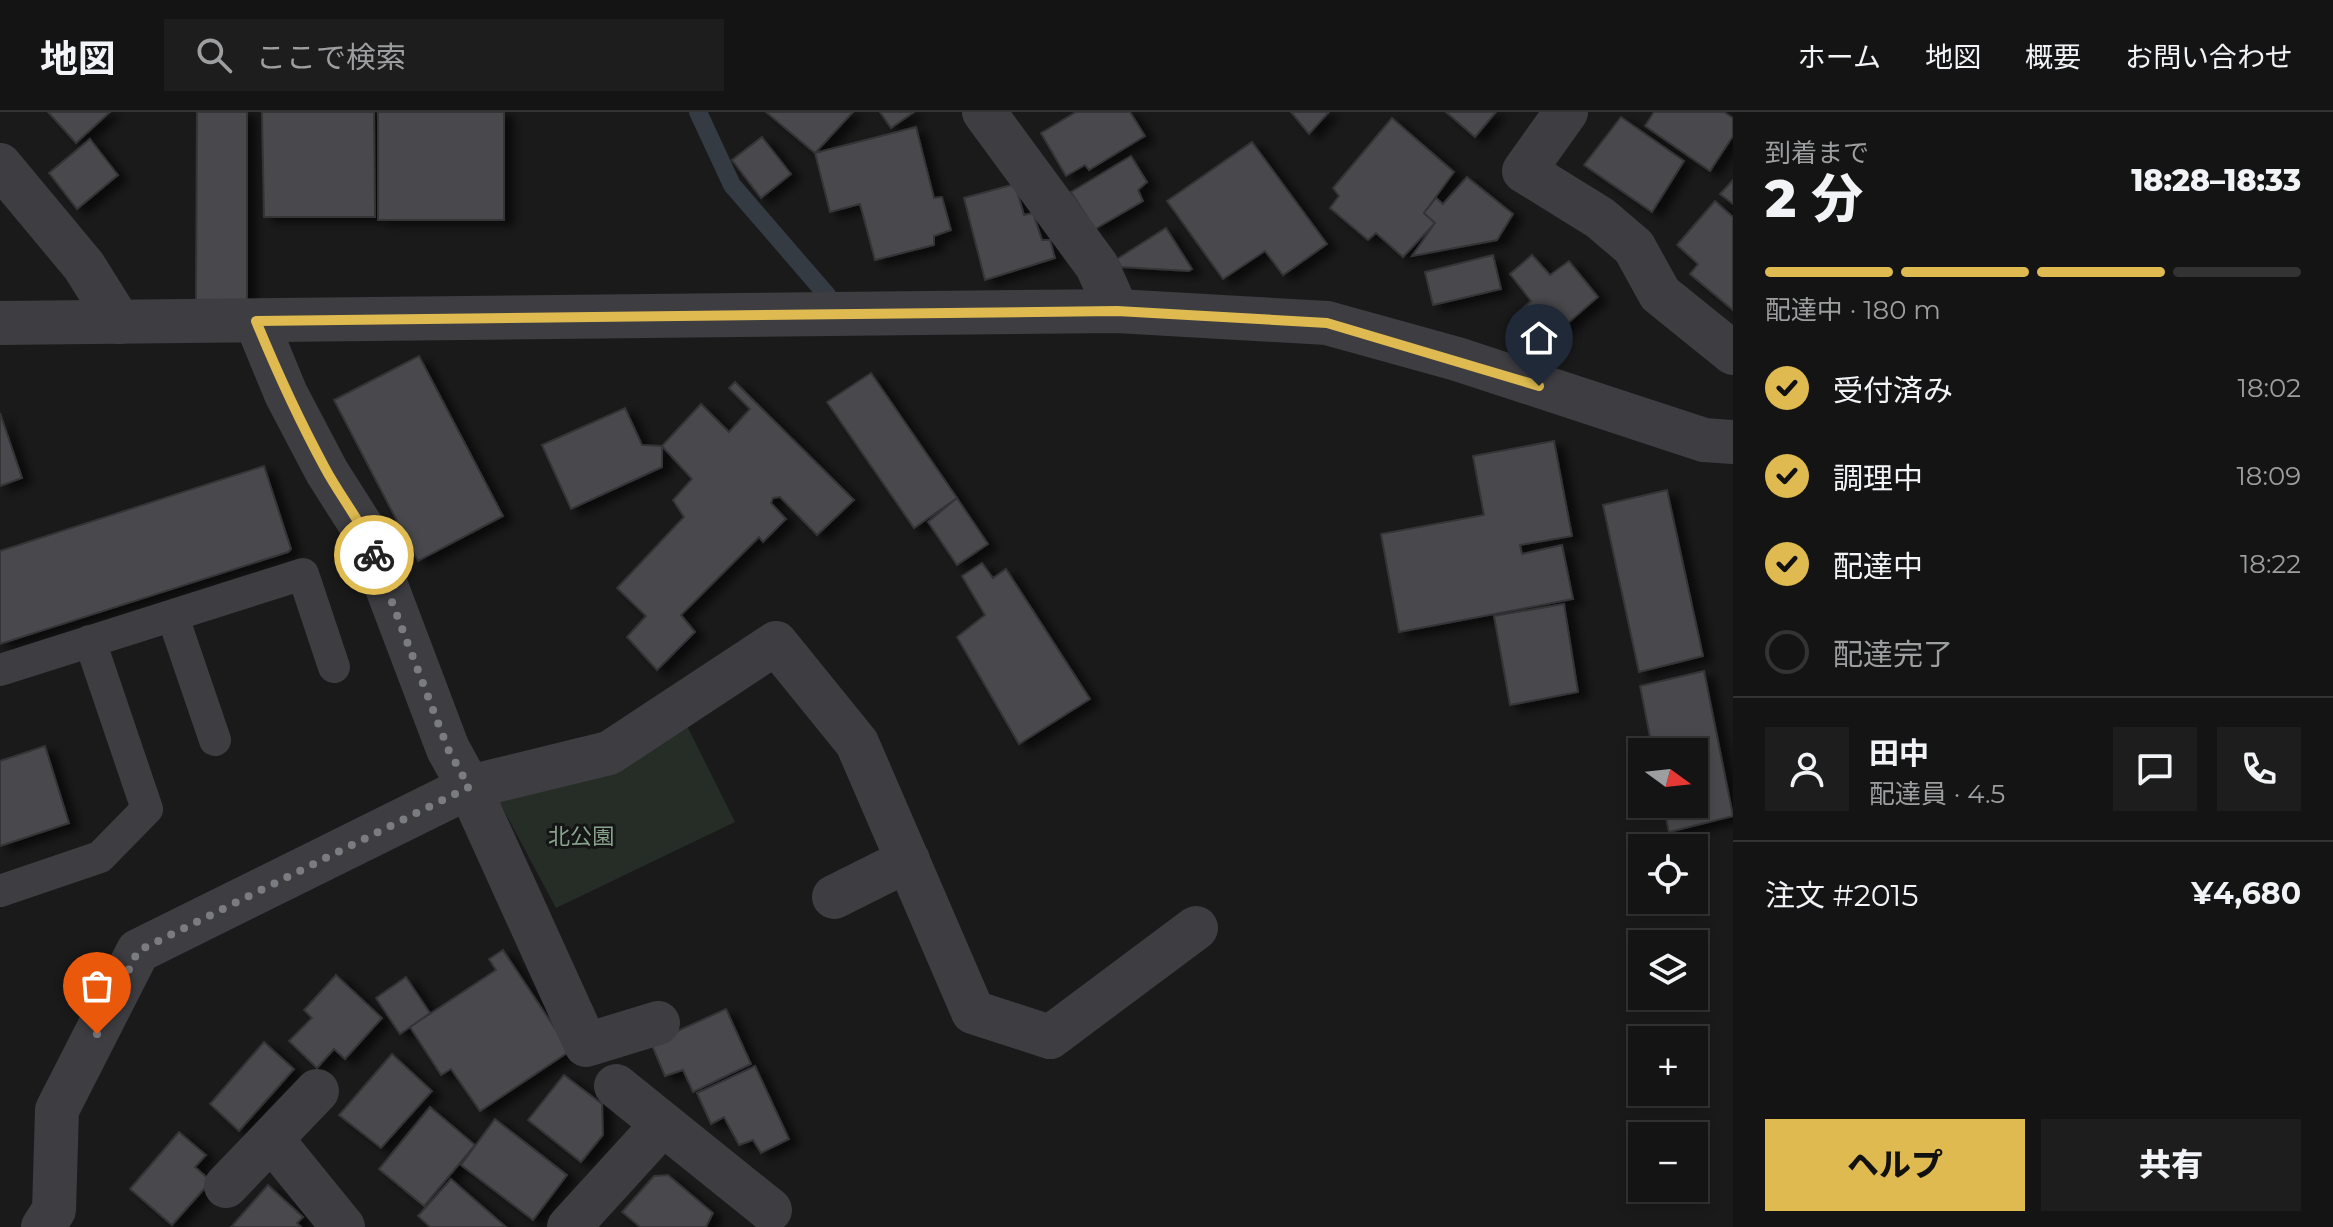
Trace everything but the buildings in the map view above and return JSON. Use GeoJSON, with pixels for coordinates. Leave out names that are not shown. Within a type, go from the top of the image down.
{"type":"FeatureCollection","features":[{"type":"Feature","properties":{"kind":"street"},"geometry":{"type":"LineString","coordinates":[[984,112],[1097,266],[1117,311]]}},
{"type":"Feature","properties":{"kind":"street"},"geometry":{"type":"LineString","coordinates":[[1566,112],[1524,171],[1600,218],[1634,247],[1660,294],[1733,353]]}},
{"type":"Feature","properties":{"kind":"street"},"geometry":{"type":"LineString","coordinates":[[0,165],[84,266],[119,322]]}},
{"type":"Feature","properties":{"kind":"street"},"geometry":{"type":"LineString","coordinates":[[0,323],[1117,311],[1327,323],[1457,359],[1704,440],[1733,442]]}},
{"type":"Feature","properties":{"kind":"street"},"geometry":{"type":"LineString","coordinates":[[256,321],[286,394],[327,472],[367,535],[448,749],[469,787],[586,1045],[658,1023]]}},
{"type":"Feature","properties":{"kind":"street"},"geometry":{"type":"LineString","coordinates":[[43,1227],[54,1210],[57,1110],[138,951],[469,787],[609,753],[776,643],[857,743],[973,1012],[1050,1037],[1196,928]]}},
{"type":"Feature","properties":{"kind":"street"},"geometry":{"type":"LineString","coordinates":[[834,897],[908,860]]}},
{"type":"Feature","properties":{"kind":"street"},"geometry":{"type":"LineString","coordinates":[[616,1086],[770,1210]]}},
{"type":"Feature","properties":{"kind":"street"},"geometry":{"type":"LineString","coordinates":[[226,1186],[273,1141],[317,1091]]}},
{"type":"Feature","properties":{"kind":"street"},"geometry":{"type":"LineString","coordinates":[[569,1227],[662,1125]]}},
{"type":"Feature","properties":{"kind":"street"},"geometry":{"type":"LineString","coordinates":[[273,1141],[343,1227]]}},
{"type":"Feature","properties":{"kind":"lane"},"geometry":{"type":"LineString","coordinates":[[0,670],[303,574],[334,667]]}},
{"type":"Feature","properties":{"kind":"lane"},"geometry":{"type":"LineString","coordinates":[[173,617],[215,740]]}},
{"type":"Feature","properties":{"kind":"lane"},"geometry":{"type":"LineString","coordinates":[[0,891],[100,857],[147,809],[90,641]]}},
{"type":"Feature","properties":{"kind":"green space","name":"北公園"},"geometry":{"type":"Polygon","coordinates":[[[687,726],[735,822],[556,908],[499,801],[687,726]]]}},
{"type":"Feature","properties":{"kind":"waterway"},"geometry":{"type":"LineString","coordinates":[[698,112],[732,185],[827,295]]}},
{"type":"Feature","properties":{"kind":"way so far"},"geometry":{"type":"LineString","coordinates":[[97,1034],[138,951],[469,787],[448,749],[374,555]]}},
{"type":"Feature","properties":{"kind":"route"},"geometry":{"type":"LineString","coordinates":[[374,555],[367,535],[327,472],[286,394],[256,321],[1117,311],[1327,323],[1457,359],[1539,386]]}}]}
